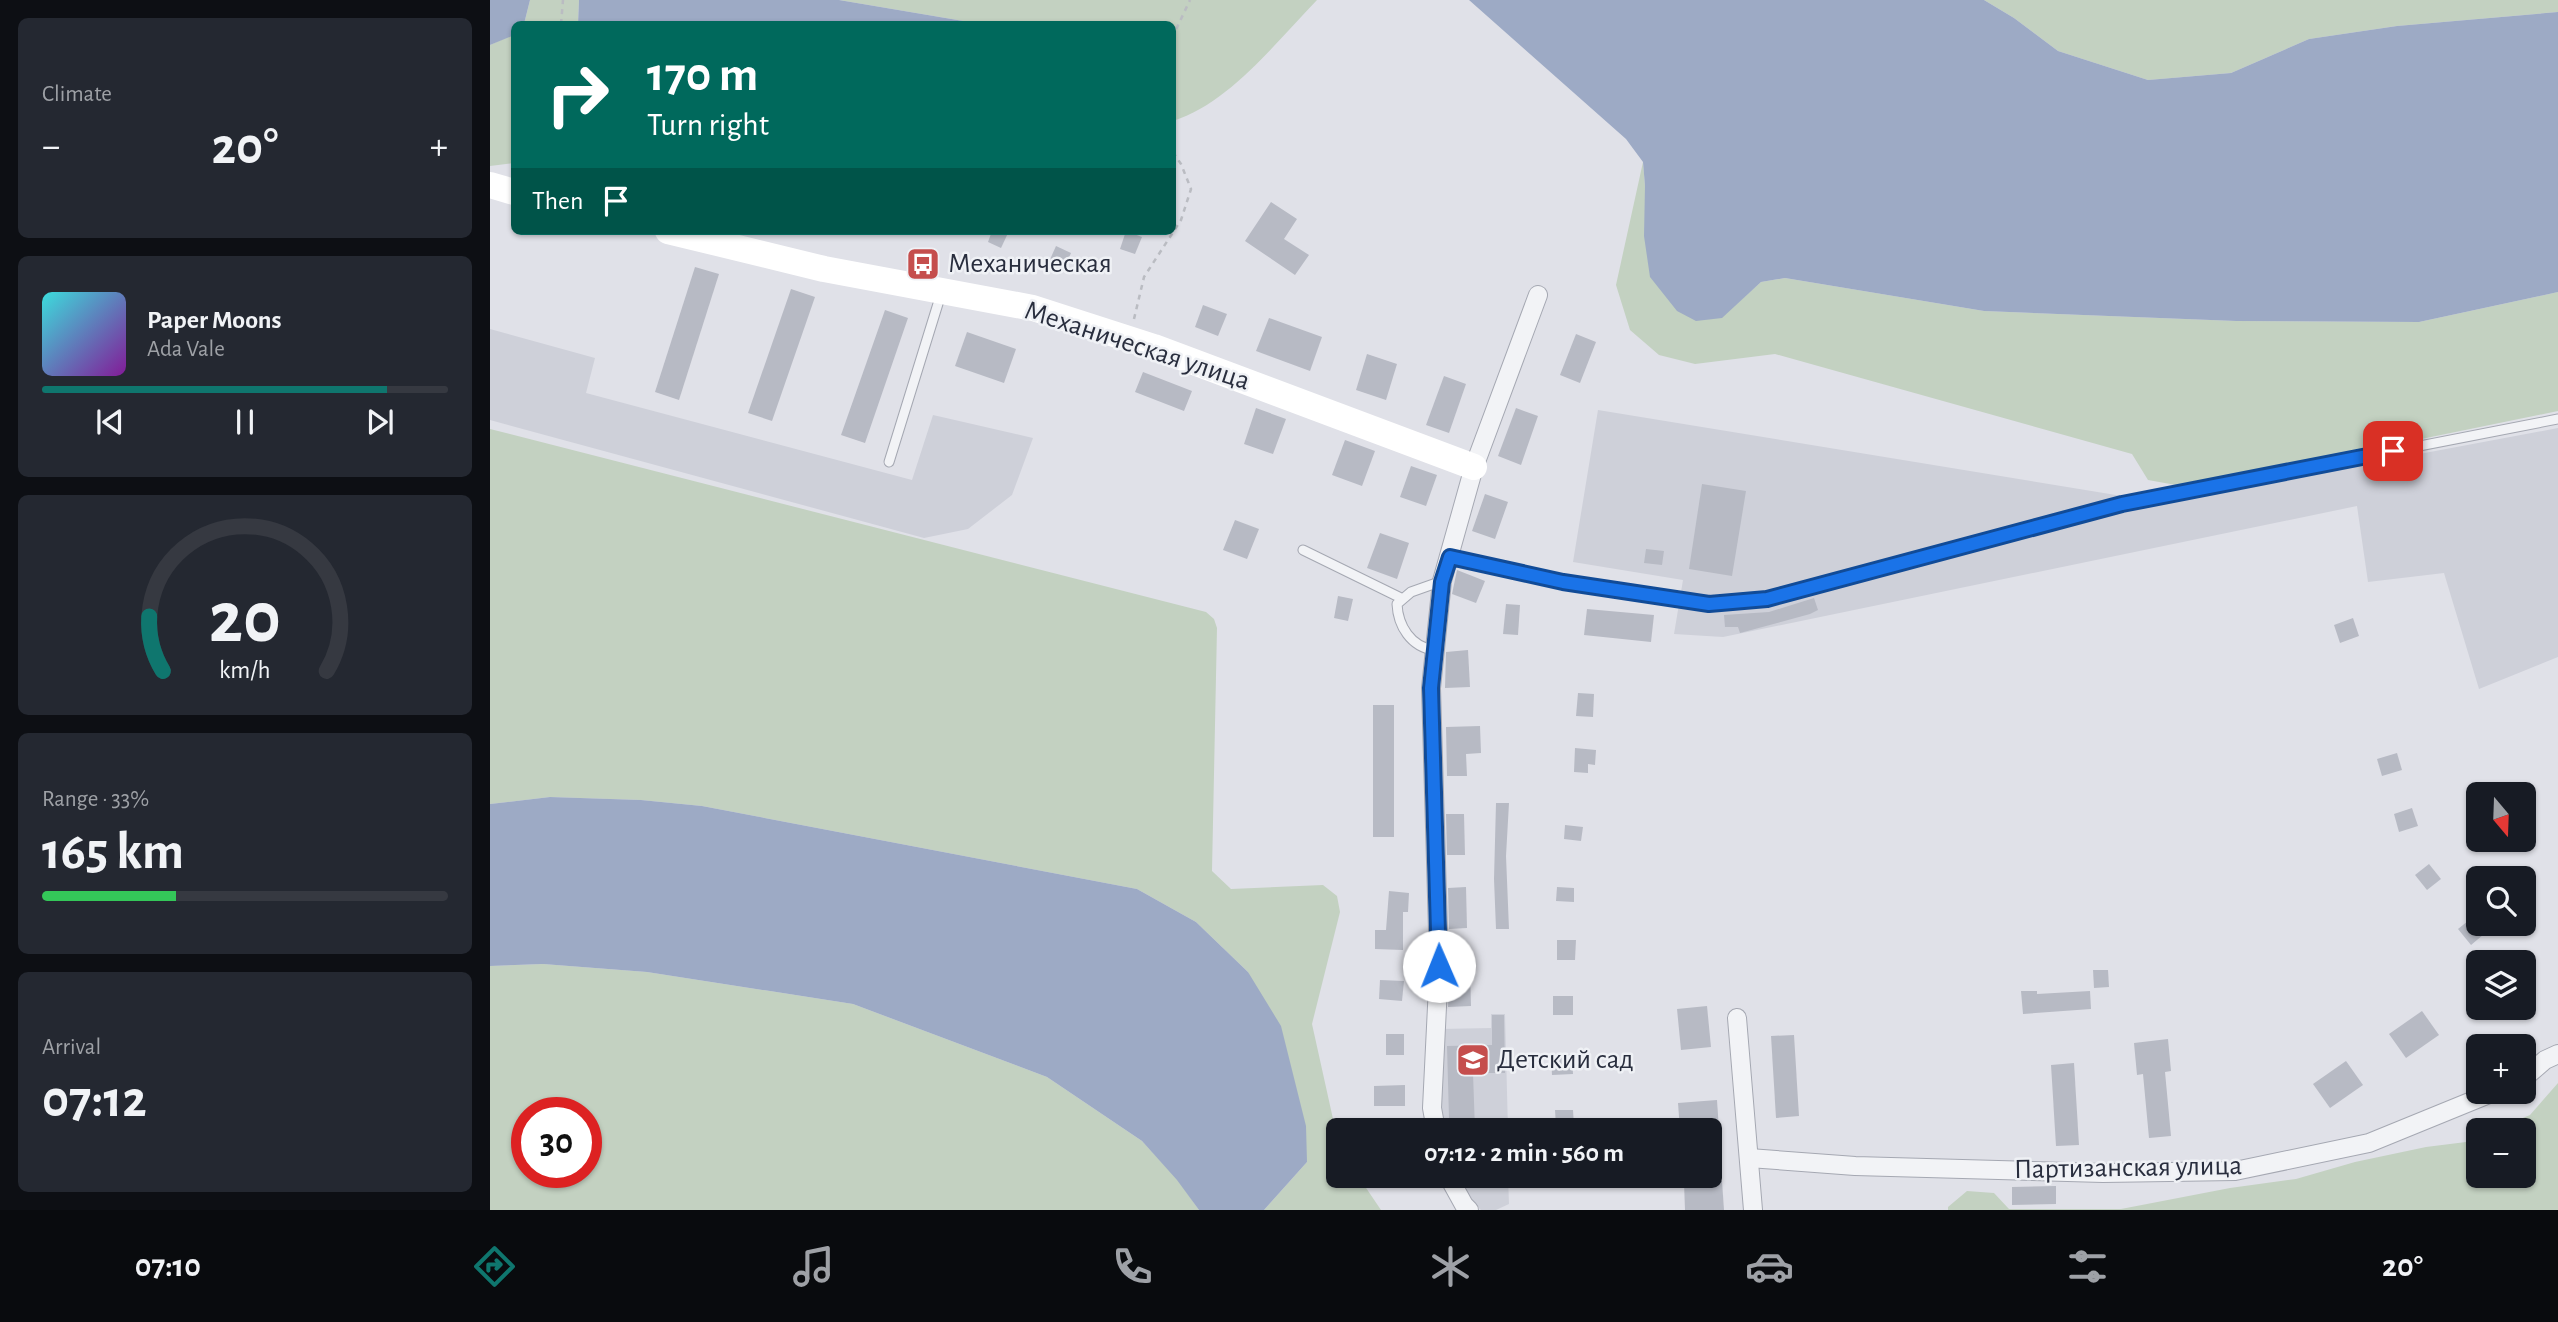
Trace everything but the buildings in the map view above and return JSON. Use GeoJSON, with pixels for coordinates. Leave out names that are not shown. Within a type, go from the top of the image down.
{"type":"FeatureCollection","features":[{"type":"Feature","properties":{"kind":"street"},"geometry":{"type":"LineString","coordinates":[[490,185],[511,191]]}},
{"type":"Feature","properties":{"kind":"street","name":"Механическая улица"},"geometry":{"type":"LineString","coordinates":[[684,235],[824,270],[1033,308],[1142,343],[1474,467]]}},
{"type":"Feature","properties":{"kind":"street"},"geometry":{"type":"LineString","coordinates":[[1434,1118],[1432,1108],[1439,966],[1431,688],[1442,582],[1474,467],[1538,295]]}},
{"type":"Feature","properties":{"kind":"street"},"geometry":{"type":"LineString","coordinates":[[1737,1018],[1753,1210]]}},
{"type":"Feature","properties":{"kind":"street"},"geometry":{"type":"LineString","coordinates":[[2536,1068],[2558,1054]]}},
{"type":"Feature","properties":{"kind":"street","name":"Партизанская улица"},"geometry":{"type":"LineString","coordinates":[[1749,1158],[1855,1166],[2103,1173],[2235,1171],[2369,1143],[2466,1103]]}},
{"type":"Feature","properties":{"kind":"street"},"geometry":{"type":"LineString","coordinates":[[1455,1188],[1469,1210]]}},
{"type":"Feature","properties":{"kind":"lane"},"geometry":{"type":"LineString","coordinates":[[889,462],[942,292]]}},
{"type":"Feature","properties":{"kind":"lane"},"geometry":{"type":"LineString","coordinates":[[1450,557],[1563,582],[1709,604],[1767,599],[2122,504],[2558,419]]}},
{"type":"Feature","properties":{"kind":"lane"},"geometry":{"type":"LineString","coordinates":[[1303,550],[1401,598],[1442,582]]}},
{"type":"Feature","properties":{"kind":"lane"},"geometry":{"type":"LineString","coordinates":[[1401,598],[1397,609],[1401,626],[1422,648],[1434,650]]}},
{"type":"Feature","properties":{"kind":"path"},"geometry":{"type":"LineString","coordinates":[[561,21],[563,0]]}},
{"type":"Feature","properties":{"kind":"path"},"geometry":{"type":"LineString","coordinates":[[1176,30],[1190,0]]}},
{"type":"Feature","properties":{"kind":"path"},"geometry":{"type":"LineString","coordinates":[[1176,157],[1191,189],[1176,228]]}},
{"type":"Feature","properties":{"kind":"path"},"geometry":{"type":"LineString","coordinates":[[1132,324],[1144,277],[1171,235]]}},
{"type":"Feature","properties":{"kind":"shaded area"},"geometry":{"type":"Polygon","coordinates":[[[490,329],[595,358],[586,393],[912,480],[933,415],[1033,438],[1012,495],[968,529],[924,538],[490,420],[490,329]]]}},
{"type":"Feature","properties":{"kind":"shaded area"},"geometry":{"type":"Polygon","coordinates":[[[2368,399],[2382,461],[2558,428],[2558,657],[2479,689],[2444,573],[2368,582],[2357,506],[1723,637],[1674,634],[1683,580],[1573,562],[1598,410],[2122,496],[2295,462],[2368,399]]]}},
{"type":"Feature","properties":{"kind":"shaded area","name":"Детский сад"},"geometry":{"type":"Polygon","coordinates":[[[1491,1014],[1505,1014],[1508,1118],[1442,1118],[1439,1090],[1440,1029],[1491,1028],[1491,1014]]]}},
{"type":"Feature","properties":{"kind":"shaded area"},"geometry":{"type":"Polygon","coordinates":[[[1464,1188],[1508,1188],[1509,1204],[1496,1210],[1481,1210],[1470,1200],[1464,1188]]]}},
{"type":"Feature","properties":{"kind":"green space"},"geometry":{"type":"Polygon","coordinates":[[[530,0],[579,0],[578,21],[525,21],[530,0]]]}},
{"type":"Feature","properties":{"kind":"green space"},"geometry":{"type":"Polygon","coordinates":[[[839,0],[1317,0],[1233,86],[1194,112],[1176,120],[1176,21],[963,21],[839,0]]]}},
{"type":"Feature","properties":{"kind":"green space"},"geometry":{"type":"Polygon","coordinates":[[[1984,0],[2558,0],[2558,12],[2397,26],[2309,39],[2231,73],[2148,80],[2058,51],[2014,18],[1984,0]]]}},
{"type":"Feature","properties":{"kind":"green space"},"geometry":{"type":"Polygon","coordinates":[[[511,35],[511,163],[490,166],[490,45],[511,35]]]}},
{"type":"Feature","properties":{"kind":"green space"},"geometry":{"type":"Polygon","coordinates":[[[1643,162],[1645,186],[1722,317],[1761,282],[1785,278],[1984,311],[2236,321],[2419,322],[2558,292],[2558,411],[2187,487],[2148,480],[2132,454],[1775,354],[1695,364],[1659,355],[1630,330],[1616,285],[1643,162]]]}},
{"type":"Feature","properties":{"kind":"green space"},"geometry":{"type":"Polygon","coordinates":[[[490,429],[1206,612],[1214,619],[1217,628],[1212,871],[1231,889],[1323,885],[1337,896],[1340,912],[1312,1024],[1333,1118],[1326,1118],[1326,1188],[1366,1188],[1381,1210],[1264,1210],[1307,1162],[1248,972],[1196,922],[1137,889],[702,806],[641,800],[550,797],[490,804],[490,429]]]}},
{"type":"Feature","properties":{"kind":"green space"},"geometry":{"type":"Polygon","coordinates":[[[543,964],[647,972],[853,1004],[1047,1077],[1142,1141],[1178,1180],[1199,1210],[490,1210],[490,966],[543,964]]]}},
{"type":"Feature","properties":{"kind":"green space"},"geometry":{"type":"Polygon","coordinates":[[[2558,1083],[2558,1210],[1948,1210],[1948,1207],[1967,1191],[1994,1193],[2009,1209],[2121,1209],[2230,1188],[2296,1179],[2355,1162],[2426,1147],[2466,1142],[2466,1188],[2536,1188],[2536,1118],[2523,1118],[2530,1115],[2558,1083]]]}},
{"type":"Feature","properties":{"kind":"water"},"geometry":{"type":"Polygon","coordinates":[[[490,0],[530,0],[525,21],[511,21],[511,36],[490,45],[490,0]]]}},
{"type":"Feature","properties":{"kind":"water"},"geometry":{"type":"Polygon","coordinates":[[[579,0],[839,0],[963,21],[578,21],[579,0]]]}},
{"type":"Feature","properties":{"kind":"water"},"geometry":{"type":"Polygon","coordinates":[[[1469,0],[1984,0],[2014,18],[2058,51],[2148,80],[2231,73],[2309,39],[2397,26],[2558,12],[2558,292],[2419,322],[2236,321],[1984,311],[1785,278],[1761,282],[1722,318],[1696,321],[1677,311],[1650,277],[1644,236],[1643,162],[1626,139],[1469,0]]]}},
{"type":"Feature","properties":{"kind":"water"},"geometry":{"type":"Polygon","coordinates":[[[550,797],[641,800],[702,806],[1137,889],[1196,922],[1248,972],[1281,1026],[1306,1126],[1307,1162],[1264,1210],[1199,1210],[1177,1180],[1142,1141],[1047,1077],[853,1004],[647,972],[543,964],[490,966],[490,804],[550,797]]]}},
{"type":"Feature","properties":{"kind":"place","name":"Механическая"},"geometry":{"type":"Point","coordinates":[923,264]}},
{"type":"Feature","properties":{"kind":"place","name":"Детский сад"},"geometry":{"type":"Point","coordinates":[1473,1060]}},
{"type":"Feature","properties":{"kind":"route"},"geometry":{"type":"LineString","coordinates":[[1439,966],[1431,688],[1442,582],[1450,557],[1563,582],[1709,604],[1767,599],[2122,504],[2393,451]]}}]}
